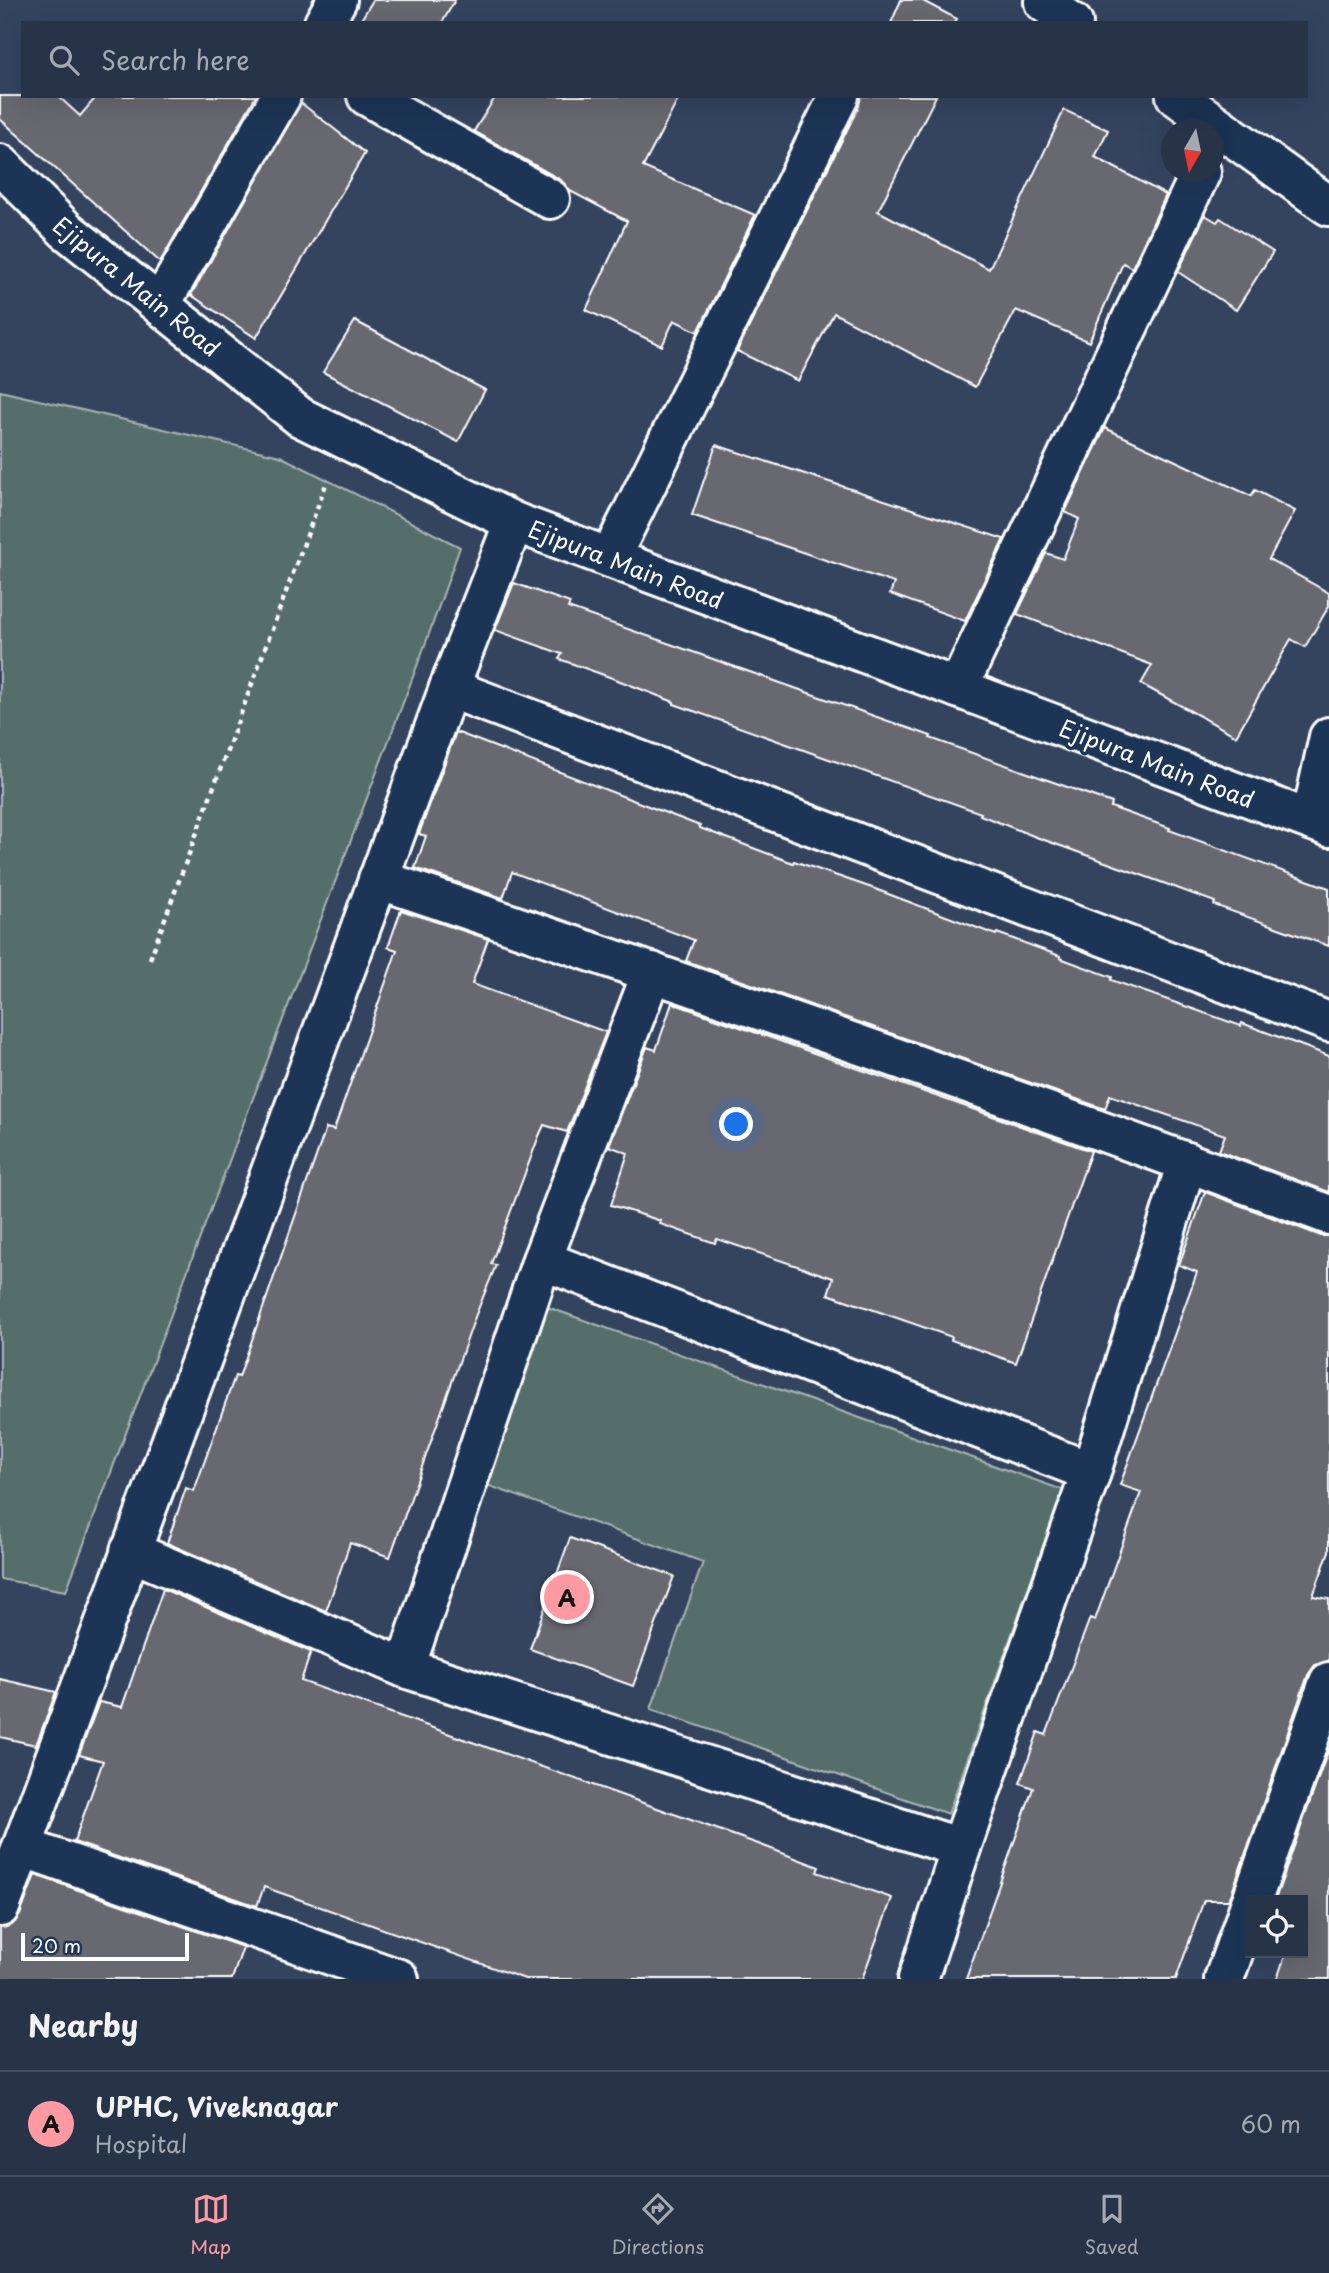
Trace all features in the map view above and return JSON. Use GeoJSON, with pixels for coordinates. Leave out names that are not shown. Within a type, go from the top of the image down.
{"type":"FeatureCollection","features":[{"type":"Feature","properties":{"kind":"street"},"geometry":{"type":"LineString","coordinates":[[325,21],[337,0]]}},
{"type":"Feature","properties":{"kind":"street"},"geometry":{"type":"LineString","coordinates":[[1045,0],[1044,2],[1070,21]]}},
{"type":"Feature","properties":{"kind":"street"},"geometry":{"type":"LineString","coordinates":[[160,306],[280,98]]}},
{"type":"Feature","properties":{"kind":"street"},"geometry":{"type":"LineString","coordinates":[[371,98],[550,199]]}},
{"type":"Feature","properties":{"kind":"street"},"geometry":{"type":"LineString","coordinates":[[610,558],[838,98]]}},
{"type":"Feature","properties":{"kind":"street"},"geometry":{"type":"LineString","coordinates":[[1179,98],[1329,206]]}},
{"type":"Feature","properties":{"kind":"street","name":"Ejipura Main Road"},"geometry":{"type":"LineString","coordinates":[[0,164],[66,230],[300,417],[514,522],[1320,824]]}},
{"type":"Feature","properties":{"kind":"street"},"geometry":{"type":"LineString","coordinates":[[958,688],[1196,182]]}},
{"type":"Feature","properties":{"kind":"street"},"geometry":{"type":"LineString","coordinates":[[0,1906],[449,688],[514,522]]}},
{"type":"Feature","properties":{"kind":"street"},"geometry":{"type":"LineString","coordinates":[[449,688],[1329,1022]]}},
{"type":"Feature","properties":{"kind":"street"},"geometry":{"type":"LineString","coordinates":[[1320,824],[1329,737]]}},
{"type":"Feature","properties":{"kind":"street"},"geometry":{"type":"LineString","coordinates":[[379,879],[652,972],[1329,1215]]}},
{"type":"Feature","properties":{"kind":"street"},"geometry":{"type":"LineString","coordinates":[[405,1668],[541,1260],[652,972]]}},
{"type":"Feature","properties":{"kind":"street"},"geometry":{"type":"LineString","coordinates":[[918,1979],[1091,1472],[1187,1162]]}},
{"type":"Feature","properties":{"kind":"street"},"geometry":{"type":"LineString","coordinates":[[541,1260],[1091,1472]]}},
{"type":"Feature","properties":{"kind":"street"},"geometry":{"type":"LineString","coordinates":[[130,1551],[405,1668],[961,1848]]}},
{"type":"Feature","properties":{"kind":"street"},"geometry":{"type":"LineString","coordinates":[[1254,1895],[1329,1682]]}},
{"type":"Feature","properties":{"kind":"street"},"geometry":{"type":"LineString","coordinates":[[22,1847],[399,1979]]}},
{"type":"Feature","properties":{"kind":"street"},"geometry":{"type":"LineString","coordinates":[[1224,1979],[1245,1920]]}},
{"type":"Feature","properties":{"kind":"path"},"geometry":{"type":"LineString","coordinates":[[150,959],[343,438]]}},
{"type":"Feature","properties":{"kind":"green space"},"geometry":{"type":"Polygon","coordinates":[[[0,391],[280,456],[460,547],[66,1591],[0,1579],[0,391]]]}},
{"type":"Feature","properties":{"kind":"green space"},"geometry":{"type":"Polygon","coordinates":[[[547,1307],[1063,1490],[948,1814],[651,1709],[703,1562],[484,1484],[547,1307]]]}},
{"type":"Feature","properties":{"kind":"building"},"geometry":{"type":"Polygon","coordinates":[[[373,0],[455,0],[443,21],[360,21],[373,0]]]}},
{"type":"Feature","properties":{"kind":"building"},"geometry":{"type":"Polygon","coordinates":[[[901,0],[921,0],[957,19],[956,21],[892,21],[901,0]]]}},
{"type":"Feature","properties":{"kind":"building"},"geometry":{"type":"Polygon","coordinates":[[[0,96],[60,98],[80,116],[95,98],[255,98],[160,262],[0,119],[0,96]]]}},
{"type":"Feature","properties":{"kind":"building"},"geometry":{"type":"Polygon","coordinates":[[[495,98],[679,98],[643,167],[755,215],[698,332],[674,320],[662,346],[586,310],[627,221],[570,191],[561,180],[474,131],[495,98]]]}},
{"type":"Feature","properties":{"kind":"building"},"geometry":{"type":"Polygon","coordinates":[[[861,98],[935,98],[878,211],[989,269],[1064,110],[1108,130],[1095,157],[1166,195],[1132,268],[1123,263],[1089,342],[1016,310],[975,387],[834,313],[798,381],[737,351],[861,98]]]}},
{"type":"Feature","properties":{"kind":"building"},"geometry":{"type":"Polygon","coordinates":[[[301,103],[365,153],[256,338],[191,295],[301,103]]]}},
{"type":"Feature","properties":{"kind":"building"},"geometry":{"type":"Polygon","coordinates":[[[1205,215],[1217,222],[1220,218],[1273,252],[1236,310],[1178,272],[1205,215]]]}},
{"type":"Feature","properties":{"kind":"building"},"geometry":{"type":"Polygon","coordinates":[[[355,321],[485,390],[458,442],[323,372],[355,321]]]}},
{"type":"Feature","properties":{"kind":"building"},"geometry":{"type":"Polygon","coordinates":[[[1105,428],[1251,496],[1255,490],[1295,511],[1269,559],[1329,593],[1329,606],[1305,647],[1291,639],[1236,736],[1141,684],[1152,665],[1017,614],[1046,553],[1063,559],[1079,519],[1065,512],[1105,428]]]}},
{"type":"Feature","properties":{"kind":"building"},"geometry":{"type":"Polygon","coordinates":[[[716,445],[1004,539],[965,621],[890,594],[894,583],[692,515],[716,445]]]}},
{"type":"Feature","properties":{"kind":"building"},"geometry":{"type":"Polygon","coordinates":[[[514,583],[570,603],[568,608],[931,736],[930,738],[1112,803],[1111,807],[1170,828],[1169,830],[1329,888],[1329,946],[1036,837],[980,815],[981,813],[674,704],[559,659],[562,654],[495,630],[514,583]]]}},
{"type":"Feature","properties":{"kind":"building"},"geometry":{"type":"Polygon","coordinates":[[[456,732],[793,863],[794,861],[875,889],[1060,956],[1112,977],[1111,980],[1241,1026],[1242,1023],[1329,1056],[1329,1192],[1219,1151],[1225,1135],[1110,1095],[1105,1109],[686,961],[694,940],[512,872],[503,898],[415,868],[426,836],[419,834],[456,732]]]}},
{"type":"Feature","properties":{"kind":"building"},"geometry":{"type":"Polygon","coordinates":[[[401,910],[488,939],[472,984],[606,1032],[567,1132],[544,1125],[539,1136],[491,1264],[496,1265],[390,1557],[350,1543],[326,1611],[167,1543],[186,1488],[194,1491],[235,1376],[239,1377],[326,1128],[334,1130],[397,950],[388,947],[401,910]]]}},
{"type":"Feature","properties":{"kind":"building"},"geometry":{"type":"Polygon","coordinates":[[[672,1003],[1091,1151],[1016,1363],[951,1340],[952,1337],[828,1294],[833,1278],[717,1239],[715,1243],[660,1224],[661,1221],[611,1205],[628,1153],[609,1146],[647,1047],[656,1050],[672,1003]]]}},
{"type":"Feature","properties":{"kind":"building"},"geometry":{"type":"Polygon","coordinates":[[[1205,1192],[1321,1236],[1329,1236],[1329,1551],[1313,1596],[1329,1599],[1329,1661],[1315,1665],[1308,1675],[1231,1895],[1228,1900],[1204,1900],[1176,1979],[966,1979],[1033,1788],[1020,1783],[1038,1732],[1046,1735],[1090,1618],[1095,1620],[1141,1492],[1120,1485],[1197,1272],[1179,1265],[1205,1192]]]}},
{"type":"Feature","properties":{"kind":"building"},"geometry":{"type":"Polygon","coordinates":[[[570,1538],[674,1576],[633,1686],[530,1649],[570,1538]]]}},
{"type":"Feature","properties":{"kind":"building"},"geometry":{"type":"Polygon","coordinates":[[[163,1589],[311,1652],[301,1681],[761,1845],[819,1867],[817,1872],[892,1898],[862,1979],[525,1979],[264,1887],[257,1906],[74,1842],[103,1761],[79,1755],[99,1702],[122,1707],[163,1589]]]}},
{"type":"Feature","properties":{"kind":"building"},"geometry":{"type":"Polygon","coordinates":[[[0,1679],[56,1692],[36,1745],[0,1737],[0,1679]]]}},
{"type":"Feature","properties":{"kind":"building"},"geometry":{"type":"Polygon","coordinates":[[[1329,1748],[1329,1979],[1277,1979],[1284,1958],[1308,1958],[1308,1895],[1277,1895],[1329,1748]]]}},
{"type":"Feature","properties":{"kind":"building"},"geometry":{"type":"Polygon","coordinates":[[[35,1875],[243,1947],[232,1979],[0,1979],[0,1928],[13,1924],[20,1915],[35,1875]]]}},
{"type":"Feature","properties":{"kind":"place","name":"UPHC, Viveknagar"},"geometry":{"type":"Point","coordinates":[567,1597]}}]}
